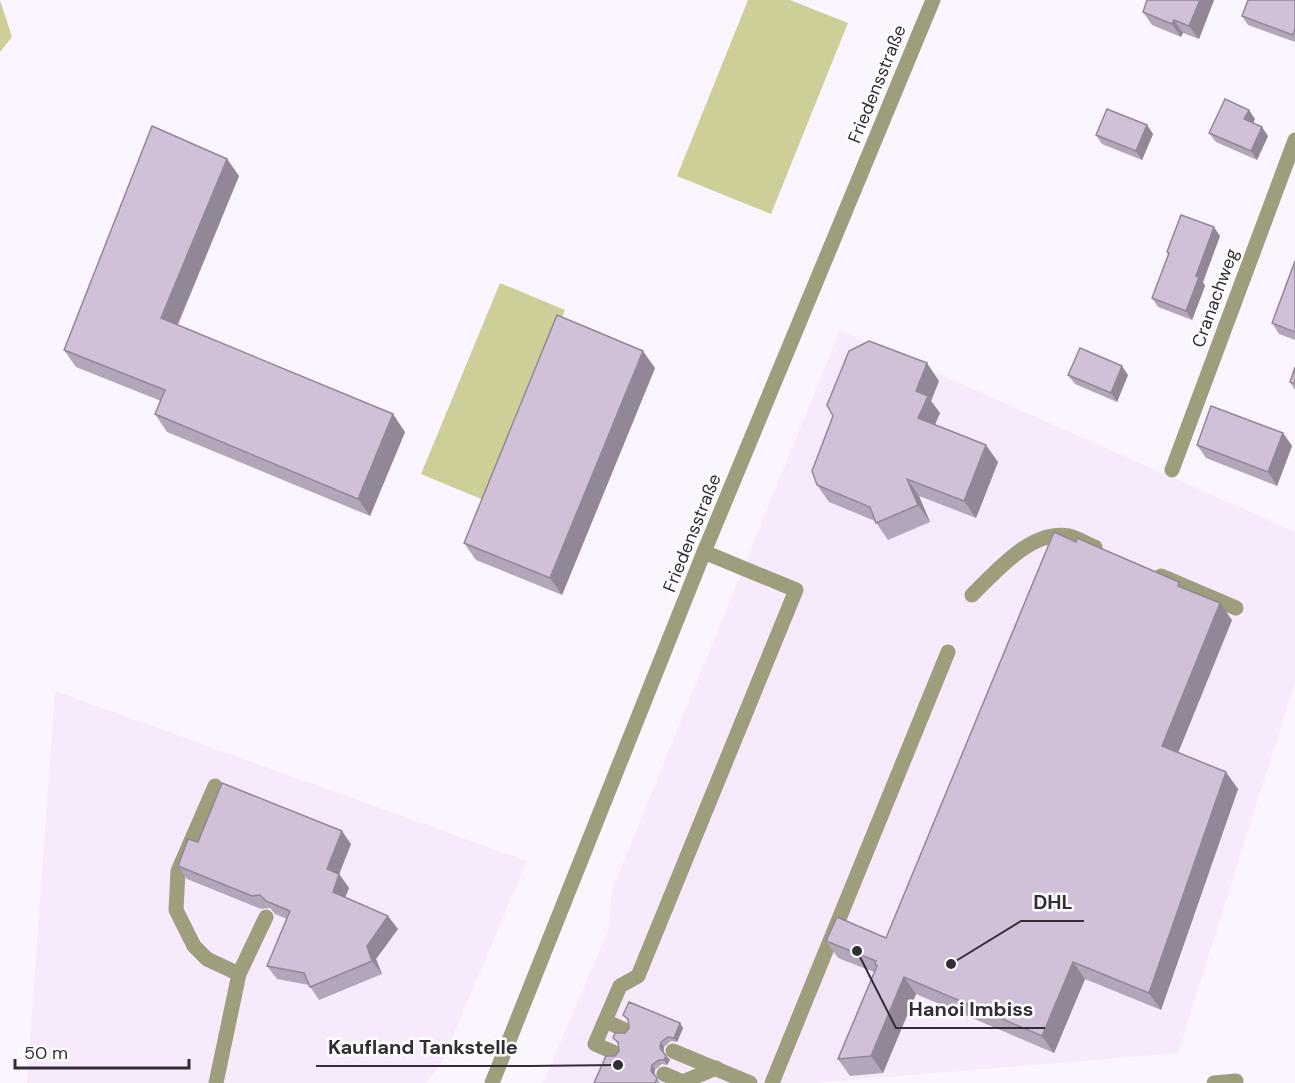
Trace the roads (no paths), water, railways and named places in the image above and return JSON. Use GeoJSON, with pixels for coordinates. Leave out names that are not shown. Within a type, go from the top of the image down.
{"type":"FeatureCollection","features":[{"type":"Feature","properties":{"kind":"street","name":"Friedensstraße"},"geometry":{"type":"LineString","coordinates":[[492,1083],[704,552],[933,0]]}},
{"type":"Feature","properties":{"kind":"street","name":"Cranachweg"},"geometry":{"type":"LineString","coordinates":[[1172,470],[1295,140]]}},
{"type":"Feature","properties":{"kind":"street"},"geometry":{"type":"LineString","coordinates":[[972,595],[1010,558],[1043,537],[1069,536],[1111,554]]}},
{"type":"Feature","properties":{"kind":"street"},"geometry":{"type":"LineString","coordinates":[[613,1052],[595,1044],[620,986],[638,976],[796,590],[704,552]]}},
{"type":"Feature","properties":{"kind":"street"},"geometry":{"type":"LineString","coordinates":[[1152,572],[1236,608]]}},
{"type":"Feature","properties":{"kind":"street"},"geometry":{"type":"LineString","coordinates":[[772,1083],[948,652]]}},
{"type":"Feature","properties":{"kind":"street"},"geometry":{"type":"LineString","coordinates":[[215,786],[178,871],[176,910],[194,946],[207,959],[238,974]]}},
{"type":"Feature","properties":{"kind":"street"},"geometry":{"type":"LineString","coordinates":[[216,1083],[238,974],[266,917]]}},
{"type":"Feature","properties":{"kind":"street"},"geometry":{"type":"LineString","coordinates":[[605,1021],[622,1029]]}},
{"type":"Feature","properties":{"kind":"street"},"geometry":{"type":"LineString","coordinates":[[674,1051],[750,1083]]}},
{"type":"Feature","properties":{"kind":"street"},"geometry":{"type":"LineString","coordinates":[[663,1074],[683,1082],[716,1068]]}},
{"type":"Feature","properties":{"kind":"street"},"geometry":{"type":"LineString","coordinates":[[1214,1083],[1236,1081]]}},
{"type":"Feature","properties":{"kind":"place","name":"Hanoi Imbiss"},"geometry":{"type":"Point","coordinates":[857,951]}},
{"type":"Feature","properties":{"kind":"place","name":"DHL"},"geometry":{"type":"Point","coordinates":[951,964]}},
{"type":"Feature","properties":{"kind":"place","name":"Kaufland Tankstelle"},"geometry":{"type":"Point","coordinates":[618,1065]}}]}
